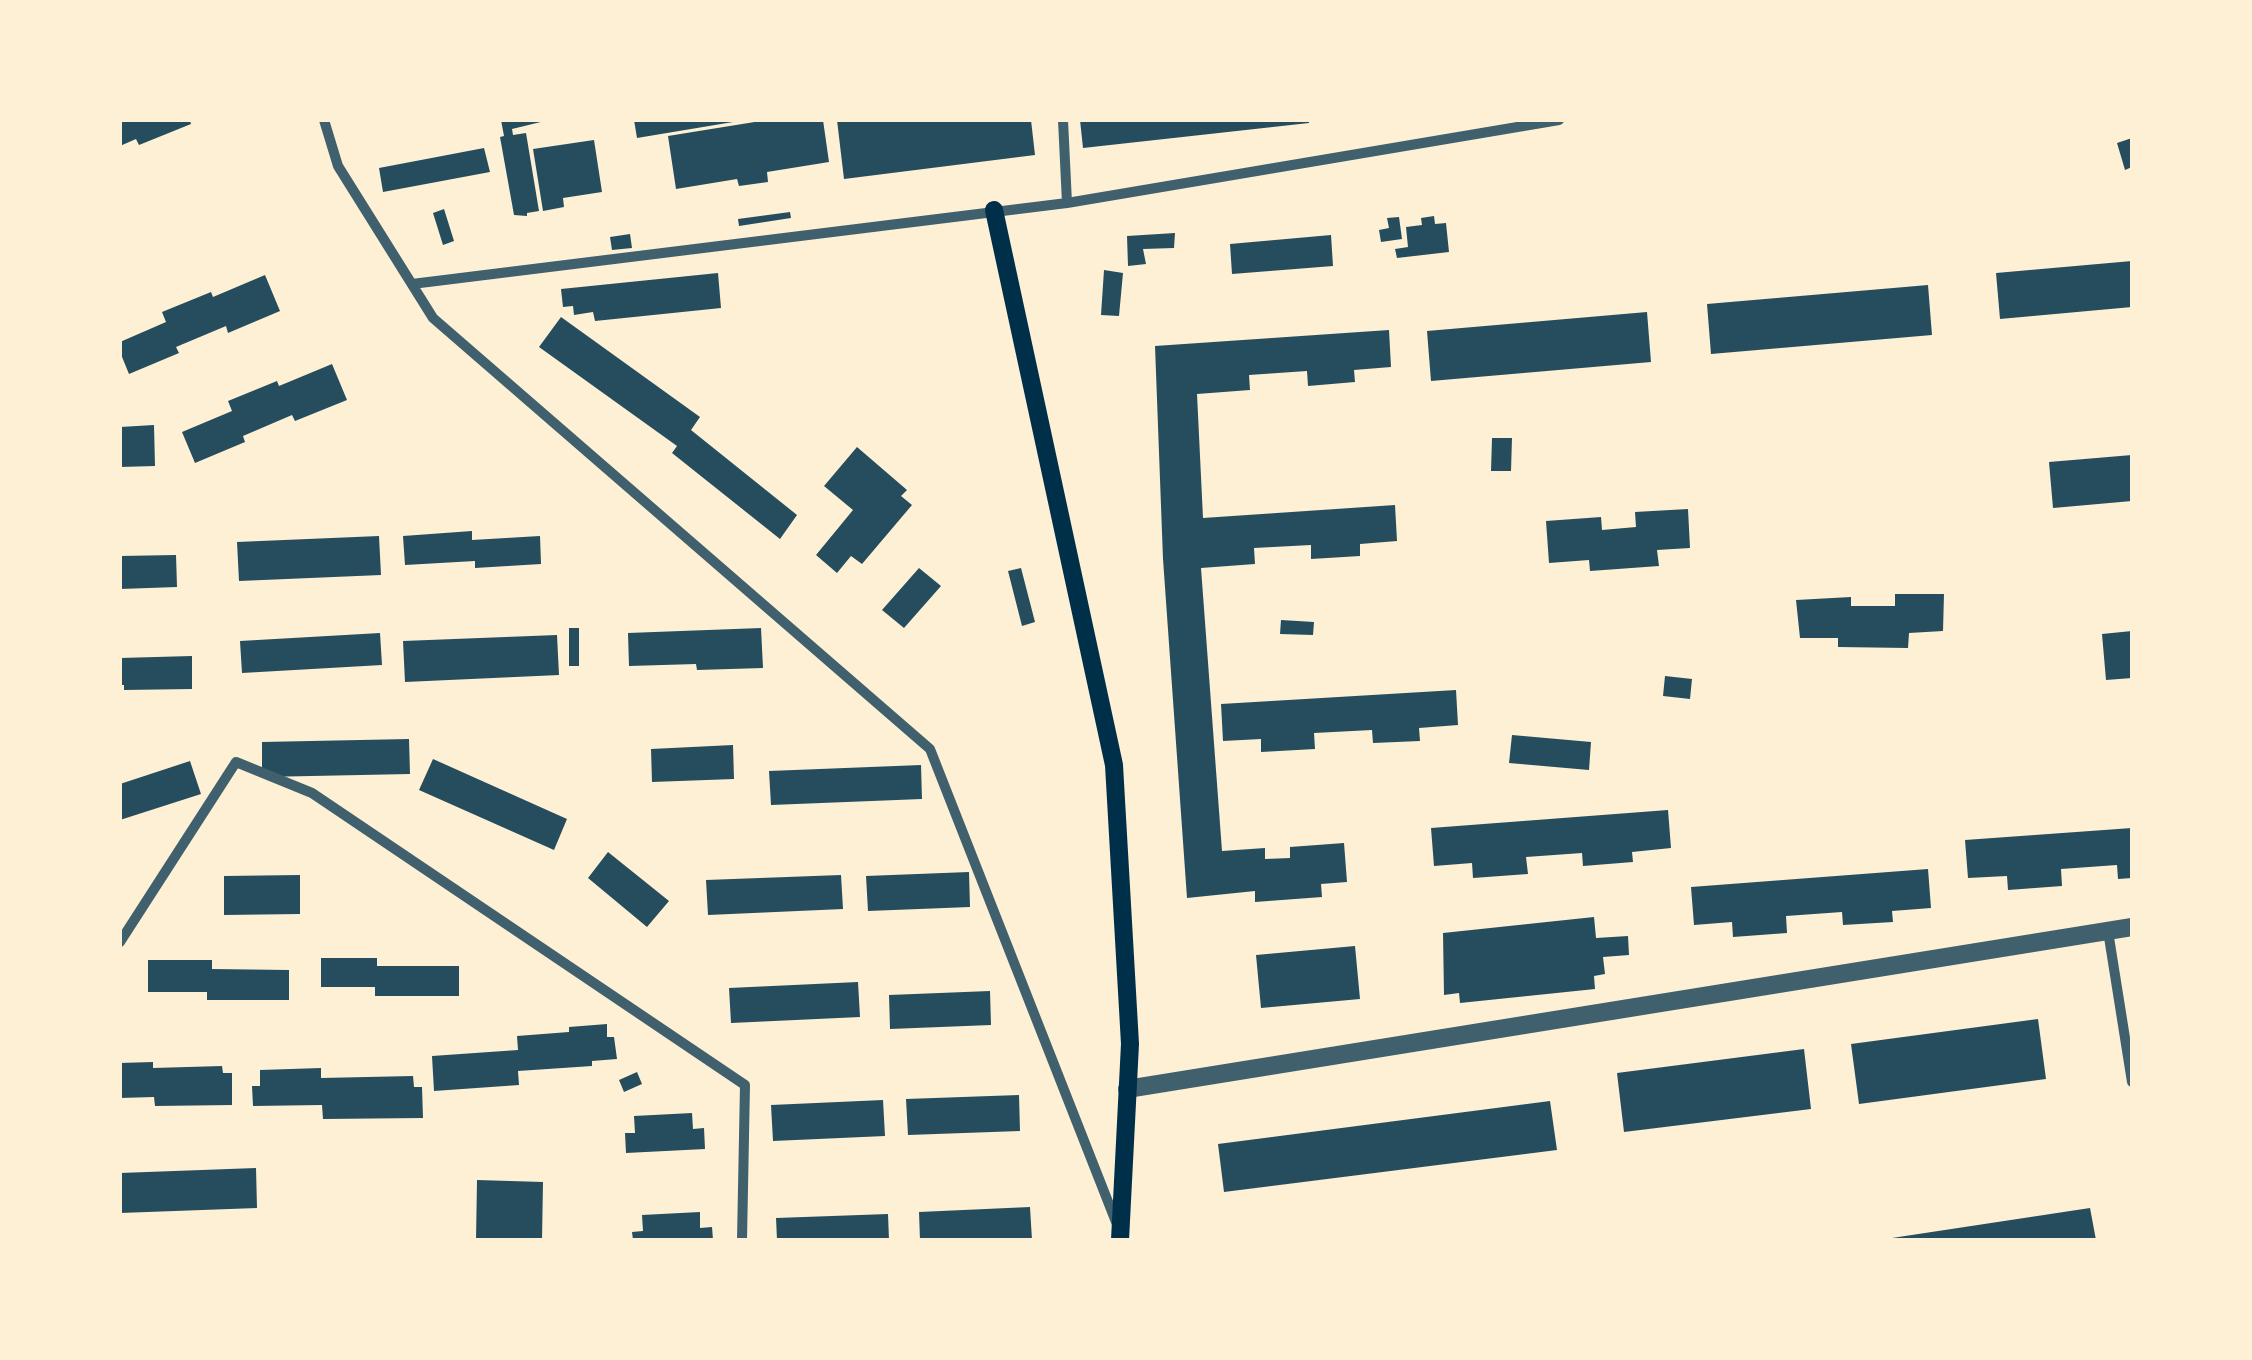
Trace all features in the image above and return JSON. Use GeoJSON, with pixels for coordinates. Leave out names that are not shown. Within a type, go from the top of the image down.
{"type":"FeatureCollection","features":[{"type":"Feature","properties":{"kind":"main road"},"geometry":{"type":"LineString","coordinates":[[994,210],[1114,764],[1130,1044],[1120,1236]]}},
{"type":"Feature","properties":{"kind":"street"},"geometry":{"type":"LineString","coordinates":[[324,120],[338,166],[434,318],[930,749],[1120,1236]]}},
{"type":"Feature","properties":{"kind":"street"},"geometry":{"type":"LineString","coordinates":[[1062,120],[1067,203]]}},
{"type":"Feature","properties":{"kind":"street"},"geometry":{"type":"LineString","coordinates":[[412,284],[1067,203],[1559,120]]}},
{"type":"Feature","properties":{"kind":"street"},"geometry":{"type":"LineString","coordinates":[[120,942],[236,762],[312,794],[745,1085],[742,1240]]}},
{"type":"Feature","properties":{"kind":"street"},"geometry":{"type":"LineString","coordinates":[[1128,1089],[2132,928]]}},
{"type":"Feature","properties":{"kind":"street"},"geometry":{"type":"LineString","coordinates":[[2108,931],[2132,1082]]}},
{"type":"Feature","properties":{"kind":"building"},"geometry":{"type":"Polygon","coordinates":[[[120,120],[190,120],[191,124],[139,145],[136,139],[120,146],[120,120]]]}},
{"type":"Feature","properties":{"kind":"building"},"geometry":{"type":"Polygon","coordinates":[[[501,120],[549,120],[512,129],[513,135],[526,133],[539,211],[527,216],[514,215],[500,137],[504,136],[501,120]]]}},
{"type":"Feature","properties":{"kind":"building"},"geometry":{"type":"Polygon","coordinates":[[[634,120],[733,120],[733,122],[637,138],[634,120]]]}},
{"type":"Feature","properties":{"kind":"building"},"geometry":{"type":"Polygon","coordinates":[[[767,120],[823,120],[829,162],[767,172],[768,182],[739,186],[737,179],[676,189],[668,136],[767,120]]]}},
{"type":"Feature","properties":{"kind":"building"},"geometry":{"type":"Polygon","coordinates":[[[837,120],[1031,120],[1035,155],[844,179],[837,120]]]}},
{"type":"Feature","properties":{"kind":"building"},"geometry":{"type":"Polygon","coordinates":[[[1080,120],[1309,120],[1309,123],[1083,148],[1080,120]]]}},
{"type":"Feature","properties":{"kind":"building"},"geometry":{"type":"Polygon","coordinates":[[[2132,138],[2132,167],[2125,170],[2117,143],[2132,138]]]}},
{"type":"Feature","properties":{"kind":"building"},"geometry":{"type":"Polygon","coordinates":[[[594,140],[602,192],[563,198],[564,207],[543,211],[533,149],[594,140]]]}},
{"type":"Feature","properties":{"kind":"building"},"geometry":{"type":"Polygon","coordinates":[[[484,148],[490,172],[383,192],[379,168],[484,148]]]}},
{"type":"Feature","properties":{"kind":"building"},"geometry":{"type":"Polygon","coordinates":[[[444,209],[454,241],[443,245],[433,213],[444,209]]]}},
{"type":"Feature","properties":{"kind":"building"},"geometry":{"type":"Polygon","coordinates":[[[790,212],[791,218],[739,226],[738,219],[790,212]]]}},
{"type":"Feature","properties":{"kind":"building"},"geometry":{"type":"Polygon","coordinates":[[[1434,216],[1435,224],[1446,223],[1449,252],[1397,258],[1395,249],[1408,247],[1406,227],[1422,225],[1421,218],[1434,216]]]}},
{"type":"Feature","properties":{"kind":"building"},"geometry":{"type":"Polygon","coordinates":[[[1399,217],[1402,239],[1381,242],[1379,230],[1389,228],[1387,218],[1399,217]]]}},
{"type":"Feature","properties":{"kind":"building"},"geometry":{"type":"Polygon","coordinates":[[[1175,233],[1174,248],[1143,249],[1146,264],[1128,266],[1127,236],[1175,233]]]}},
{"type":"Feature","properties":{"kind":"building"},"geometry":{"type":"Polygon","coordinates":[[[630,234],[632,248],[612,250],[610,237],[630,234]]]}},
{"type":"Feature","properties":{"kind":"building"},"geometry":{"type":"Polygon","coordinates":[[[1331,235],[1333,266],[1232,274],[1230,244],[1331,235]]]}},
{"type":"Feature","properties":{"kind":"building"},"geometry":{"type":"Polygon","coordinates":[[[2132,261],[2132,307],[2000,319],[1996,273],[2132,261]]]}},
{"type":"Feature","properties":{"kind":"building"},"geometry":{"type":"Polygon","coordinates":[[[1104,270],[1123,273],[1119,316],[1101,315],[1104,270]]]}},
{"type":"Feature","properties":{"kind":"building"},"geometry":{"type":"Polygon","coordinates":[[[718,273],[721,308],[595,321],[593,312],[574,315],[573,306],[563,307],[561,289],[718,273]]]}},
{"type":"Feature","properties":{"kind":"building"},"geometry":{"type":"Polygon","coordinates":[[[265,275],[280,311],[228,333],[226,326],[176,347],[179,353],[129,374],[120,342],[166,322],[162,312],[211,292],[213,297],[265,275]]]}},
{"type":"Feature","properties":{"kind":"building"},"geometry":{"type":"Polygon","coordinates":[[[1928,285],[1932,335],[1711,354],[1707,304],[1928,285]]]}},
{"type":"Feature","properties":{"kind":"building"},"geometry":{"type":"Polygon","coordinates":[[[1647,312],[1651,362],[1431,381],[1427,331],[1647,312]]]}},
{"type":"Feature","properties":{"kind":"building"},"geometry":{"type":"Polygon","coordinates":[[[561,317],[700,417],[691,430],[797,515],[780,539],[672,453],[677,446],[539,347],[561,317]]]}},
{"type":"Feature","properties":{"kind":"building"},"geometry":{"type":"Polygon","coordinates":[[[1389,330],[1391,367],[1354,370],[1355,382],[1308,386],[1307,371],[1249,375],[1250,390],[1197,394],[1203,518],[1395,505],[1397,541],[1360,544],[1360,556],[1311,559],[1311,545],[1254,548],[1255,564],[1201,568],[1222,851],[1265,848],[1265,859],[1290,858],[1290,847],[1344,843],[1347,882],[1321,884],[1322,897],[1255,902],[1255,891],[1187,898],[1163,559],[1155,346],[1389,330]]]}},
{"type":"Feature","properties":{"kind":"building"},"geometry":{"type":"Polygon","coordinates":[[[332,364],[347,400],[295,421],[292,415],[243,436],[245,442],[195,463],[182,432],[232,411],[228,401],[332,364]]]}},
{"type":"Feature","properties":{"kind":"building"},"geometry":{"type":"Polygon","coordinates":[[[154,425],[155,466],[120,467],[120,427],[154,425]]]}},
{"type":"Feature","properties":{"kind":"building"},"geometry":{"type":"Polygon","coordinates":[[[1492,438],[1512,438],[1511,471],[1491,471],[1492,438]]]}},
{"type":"Feature","properties":{"kind":"building"},"geometry":{"type":"Polygon","coordinates":[[[857,447],[907,490],[901,496],[912,505],[862,564],[851,556],[837,573],[816,555],[853,510],[824,486],[857,447]]]}},
{"type":"Feature","properties":{"kind":"building"},"geometry":{"type":"Polygon","coordinates":[[[2132,455],[2132,501],[2053,508],[2049,462],[2132,455]]]}},
{"type":"Feature","properties":{"kind":"building"},"geometry":{"type":"Polygon","coordinates":[[[1688,509],[1690,548],[1657,550],[1659,566],[1590,571],[1589,560],[1549,563],[1546,521],[1601,517],[1602,530],[1636,527],[1635,512],[1688,509]]]}},
{"type":"Feature","properties":{"kind":"building"},"geometry":{"type":"Polygon","coordinates":[[[472,531],[472,540],[540,536],[541,564],[475,568],[475,561],[405,565],[403,536],[472,531]]]}},
{"type":"Feature","properties":{"kind":"building"},"geometry":{"type":"Polygon","coordinates":[[[379,536],[381,575],[239,581],[237,542],[379,536]]]}},
{"type":"Feature","properties":{"kind":"building"},"geometry":{"type":"Polygon","coordinates":[[[176,555],[177,587],[120,589],[120,556],[176,555]]]}},
{"type":"Feature","properties":{"kind":"building"},"geometry":{"type":"Polygon","coordinates":[[[919,568],[941,586],[904,628],[882,610],[919,568]]]}},
{"type":"Feature","properties":{"kind":"building"},"geometry":{"type":"Polygon","coordinates":[[[1021,568],[1035,622],[1022,626],[1008,571],[1021,568]]]}},
{"type":"Feature","properties":{"kind":"building"},"geometry":{"type":"Polygon","coordinates":[[[1895,594],[1944,594],[1943,631],[1909,633],[1908,648],[1838,647],[1838,638],[1800,638],[1796,600],[1851,597],[1851,606],[1895,606],[1895,594]]]}},
{"type":"Feature","properties":{"kind":"building"},"geometry":{"type":"Polygon","coordinates":[[[1281,620],[1314,622],[1313,635],[1280,634],[1281,620]]]}},
{"type":"Feature","properties":{"kind":"building"},"geometry":{"type":"Polygon","coordinates":[[[569,628],[579,628],[579,666],[569,666],[569,628]]]}},
{"type":"Feature","properties":{"kind":"building"},"geometry":{"type":"Polygon","coordinates":[[[761,628],[763,668],[629,666],[628,633],[761,628]]]}},
{"type":"Feature","properties":{"kind":"building"},"geometry":{"type":"Polygon","coordinates":[[[2132,631],[2132,678],[2106,680],[2102,634],[2132,631]]]}},
{"type":"Feature","properties":{"kind":"building"},"geometry":{"type":"Polygon","coordinates":[[[380,633],[382,665],[242,673],[240,641],[380,633]]]}},
{"type":"Feature","properties":{"kind":"building"},"geometry":{"type":"Polygon","coordinates":[[[557,635],[559,675],[405,682],[403,641],[557,635]]]}},
{"type":"Feature","properties":{"kind":"building"},"geometry":{"type":"Polygon","coordinates":[[[192,656],[192,689],[124,690],[124,685],[120,685],[120,658],[192,656]]]}},
{"type":"Feature","properties":{"kind":"building"},"geometry":{"type":"Polygon","coordinates":[[[1665,676],[1692,679],[1690,699],[1663,696],[1665,676]]]}},
{"type":"Feature","properties":{"kind":"building"},"geometry":{"type":"Polygon","coordinates":[[[1456,690],[1458,725],[1419,728],[1420,741],[1373,743],[1372,730],[1314,733],[1315,749],[1261,752],[1261,739],[1223,741],[1221,704],[1456,690]]]}},
{"type":"Feature","properties":{"kind":"building"},"geometry":{"type":"Polygon","coordinates":[[[1512,735],[1591,742],[1589,770],[1509,763],[1512,735]]]}},
{"type":"Feature","properties":{"kind":"building"},"geometry":{"type":"Polygon","coordinates":[[[409,739],[410,774],[262,777],[262,742],[409,739]]]}},
{"type":"Feature","properties":{"kind":"building"},"geometry":{"type":"Polygon","coordinates":[[[733,745],[734,779],[652,782],[651,749],[733,745]]]}},
{"type":"Feature","properties":{"kind":"building"},"geometry":{"type":"Polygon","coordinates":[[[433,759],[567,819],[554,850],[419,790],[433,759]]]}},
{"type":"Feature","properties":{"kind":"building"},"geometry":{"type":"Polygon","coordinates":[[[190,761],[201,794],[120,820],[120,784],[190,761]]]}},
{"type":"Feature","properties":{"kind":"building"},"geometry":{"type":"Polygon","coordinates":[[[921,765],[922,799],[771,805],[769,771],[921,765]]]}},
{"type":"Feature","properties":{"kind":"building"},"geometry":{"type":"Polygon","coordinates":[[[1668,810],[1671,848],[1632,852],[1633,862],[1583,866],[1582,853],[1526,857],[1528,874],[1473,878],[1472,863],[1434,866],[1431,828],[1668,810]]]}},
{"type":"Feature","properties":{"kind":"building"},"geometry":{"type":"Polygon","coordinates":[[[2132,828],[2132,878],[2118,879],[2117,865],[2061,869],[2062,886],[2008,890],[2007,876],[1968,878],[1965,840],[2132,828]]]}},
{"type":"Feature","properties":{"kind":"building"},"geometry":{"type":"Polygon","coordinates":[[[608,852],[669,901],[647,927],[588,878],[608,852]]]}},
{"type":"Feature","properties":{"kind":"building"},"geometry":{"type":"Polygon","coordinates":[[[1928,869],[1931,908],[1892,911],[1893,922],[1843,925],[1842,912],[1786,916],[1787,933],[1733,937],[1732,922],[1694,925],[1691,887],[1928,869]]]}},
{"type":"Feature","properties":{"kind":"building"},"geometry":{"type":"Polygon","coordinates":[[[969,872],[970,907],[868,911],[866,876],[969,872]]]}},
{"type":"Feature","properties":{"kind":"building"},"geometry":{"type":"Polygon","coordinates":[[[300,875],[300,914],[224,915],[224,876],[300,875]]]}},
{"type":"Feature","properties":{"kind":"building"},"geometry":{"type":"Polygon","coordinates":[[[841,875],[843,909],[708,915],[706,880],[841,875]]]}},
{"type":"Feature","properties":{"kind":"building"},"geometry":{"type":"Polygon","coordinates":[[[1594,917],[1596,938],[1628,936],[1629,955],[1603,957],[1605,974],[1594,976],[1595,989],[1460,1003],[1459,993],[1444,995],[1443,933],[1594,917]]]}},
{"type":"Feature","properties":{"kind":"building"},"geometry":{"type":"Polygon","coordinates":[[[1355,946],[1360,999],[1261,1008],[1256,955],[1355,946]]]}},
{"type":"Feature","properties":{"kind":"building"},"geometry":{"type":"Polygon","coordinates":[[[321,958],[377,958],[377,966],[459,966],[459,996],[375,996],[375,987],[321,987],[321,958]]]}},
{"type":"Feature","properties":{"kind":"building"},"geometry":{"type":"Polygon","coordinates":[[[148,960],[212,960],[212,969],[289,970],[289,1000],[207,1000],[207,992],[148,992],[148,960]]]}},
{"type":"Feature","properties":{"kind":"building"},"geometry":{"type":"Polygon","coordinates":[[[858,982],[860,1017],[731,1023],[729,988],[858,982]]]}},
{"type":"Feature","properties":{"kind":"building"},"geometry":{"type":"Polygon","coordinates":[[[990,991],[991,1025],[890,1029],[889,995],[990,991]]]}},
{"type":"Feature","properties":{"kind":"building"},"geometry":{"type":"Polygon","coordinates":[[[2038,1019],[2046,1079],[1859,1104],[1851,1044],[2038,1019]]]}},
{"type":"Feature","properties":{"kind":"building"},"geometry":{"type":"Polygon","coordinates":[[[607,1024],[607,1037],[614,1037],[617,1059],[592,1061],[592,1066],[518,1071],[519,1085],[434,1091],[432,1056],[518,1050],[517,1036],[607,1024]]]}},
{"type":"Feature","properties":{"kind":"building"},"geometry":{"type":"Polygon","coordinates":[[[1804,1049],[1811,1109],[1624,1132],[1617,1073],[1804,1049]]]}},
{"type":"Feature","properties":{"kind":"building"},"geometry":{"type":"Polygon","coordinates":[[[153,1062],[153,1068],[222,1066],[223,1073],[232,1073],[232,1105],[155,1106],[154,1097],[120,1098],[120,1063],[153,1062]]]}},
{"type":"Feature","properties":{"kind":"building"},"geometry":{"type":"Polygon","coordinates":[[[321,1068],[321,1078],[413,1076],[414,1087],[422,1087],[423,1118],[323,1119],[322,1105],[253,1106],[252,1086],[260,1086],[260,1070],[321,1068]]]}},
{"type":"Feature","properties":{"kind":"building"},"geometry":{"type":"Polygon","coordinates":[[[637,1072],[642,1084],[624,1092],[619,1080],[637,1072]]]}},
{"type":"Feature","properties":{"kind":"building"},"geometry":{"type":"Polygon","coordinates":[[[1019,1095],[1020,1131],[908,1135],[906,1099],[1019,1095]]]}},
{"type":"Feature","properties":{"kind":"building"},"geometry":{"type":"Polygon","coordinates":[[[883,1100],[885,1136],[773,1141],[771,1105],[883,1100]]]}},
{"type":"Feature","properties":{"kind":"building"},"geometry":{"type":"Polygon","coordinates":[[[1550,1101],[1557,1150],[1224,1192],[1218,1144],[1550,1101]]]}},
{"type":"Feature","properties":{"kind":"building"},"geometry":{"type":"Polygon","coordinates":[[[692,1113],[693,1129],[704,1128],[705,1149],[626,1153],[625,1133],[635,1133],[634,1116],[692,1113]]]}},
{"type":"Feature","properties":{"kind":"building"},"geometry":{"type":"Polygon","coordinates":[[[256,1168],[257,1208],[120,1213],[120,1173],[256,1168]]]}},
{"type":"Feature","properties":{"kind":"building"},"geometry":{"type":"Polygon","coordinates":[[[477,1180],[543,1182],[542,1240],[476,1240],[477,1180]]]}},
{"type":"Feature","properties":{"kind":"building"},"geometry":{"type":"Polygon","coordinates":[[[1030,1207],[1032,1240],[920,1240],[919,1212],[1030,1207]]]}},
{"type":"Feature","properties":{"kind":"building"},"geometry":{"type":"Polygon","coordinates":[[[2090,1208],[2096,1240],[1892,1240],[1892,1238],[2090,1208]]]}},
{"type":"Feature","properties":{"kind":"building"},"geometry":{"type":"Polygon","coordinates":[[[700,1212],[700,1228],[712,1227],[713,1240],[633,1240],[632,1232],[643,1231],[642,1215],[700,1212]]]}},
{"type":"Feature","properties":{"kind":"building"},"geometry":{"type":"Polygon","coordinates":[[[888,1214],[889,1240],[777,1240],[776,1218],[888,1214]]]}}]}
